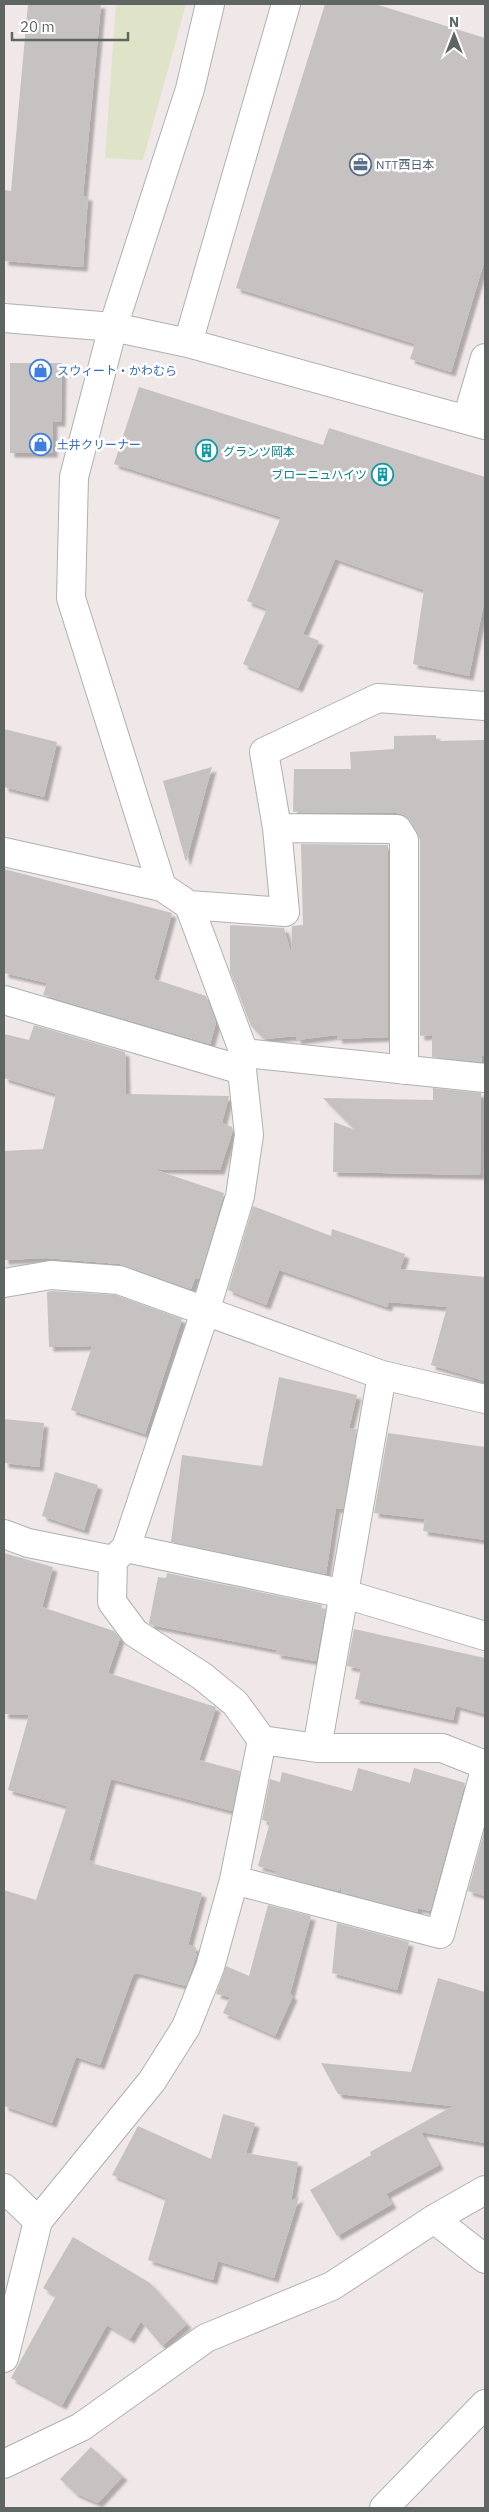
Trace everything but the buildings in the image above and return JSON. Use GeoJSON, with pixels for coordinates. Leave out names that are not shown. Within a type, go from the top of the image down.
{"type":"FeatureCollection","features":[{"type":"Feature","properties":{"kind":"street"},"geometry":{"type":"LineString","coordinates":[[162,887],[71,598],[74,477],[113,327],[190,89],[210,4]]}},
{"type":"Feature","properties":{"kind":"street"},"geometry":{"type":"LineString","coordinates":[[188,343],[286,4]]}},
{"type":"Feature","properties":{"kind":"street"},"geometry":{"type":"LineString","coordinates":[[4,318],[113,327],[188,343],[476,422],[485,358]]}},
{"type":"Feature","properties":{"kind":"street"},"geometry":{"type":"LineString","coordinates":[[4,852],[162,887],[189,906],[284,912],[277,828],[264,752],[378,698],[485,706]]}},
{"type":"Feature","properties":{"kind":"street"},"geometry":{"type":"LineString","coordinates":[[277,828],[397,829],[404,840],[404,1070]]}},
{"type":"Feature","properties":{"kind":"street"},"geometry":{"type":"LineString","coordinates":[[189,906],[243,1062],[249,1135],[240,1196],[205,1312],[120,1554],[112,1602],[135,1632],[202,1676],[235,1703],[262,1740],[318,1748],[442,1748],[485,1765]]}},
{"type":"Feature","properties":{"kind":"street"},"geometry":{"type":"LineString","coordinates":[[4,1000],[243,1062],[404,1070],[485,1078]]}},
{"type":"Feature","properties":{"kind":"street"},"geometry":{"type":"LineString","coordinates":[[4,1283],[51,1275],[119,1280],[382,1375],[485,1399]]}},
{"type":"Feature","properties":{"kind":"street"},"geometry":{"type":"LineString","coordinates":[[318,1748],[382,1375]]}},
{"type":"Feature","properties":{"kind":"street"},"geometry":{"type":"LineString","coordinates":[[4,1534],[28,1543],[120,1554],[344,1594],[485,1636]]}},
{"type":"Feature","properties":{"kind":"street"},"geometry":{"type":"LineString","coordinates":[[4,2358],[38,2221],[152,2081],[186,2027],[210,1968],[234,1880],[262,1740]]}},
{"type":"Feature","properties":{"kind":"street"},"geometry":{"type":"LineString","coordinates":[[234,1880],[440,1934],[485,1770]]}},
{"type":"Feature","properties":{"kind":"street"},"geometry":{"type":"LineString","coordinates":[[4,2188],[38,2221]]}},
{"type":"Feature","properties":{"kind":"street"},"geometry":{"type":"LineString","coordinates":[[4,2464],[81,2427],[206,2338],[332,2286],[434,2219],[485,2190]]}},
{"type":"Feature","properties":{"kind":"street"},"geometry":{"type":"LineString","coordinates":[[434,2219],[485,2259]]}},
{"type":"Feature","properties":{"kind":"street"},"geometry":{"type":"LineString","coordinates":[[384,2508],[485,2404]]}},
{"type":"Feature","properties":{"kind":"green space"},"geometry":{"type":"Polygon","coordinates":[[[116,4],[186,4],[143,160],[105,158],[116,4]]]}},
{"type":"Feature","properties":{"kind":"place","name":"NTT西日本"},"geometry":{"type":"Point","coordinates":[360,164]}},
{"type":"Feature","properties":{"kind":"place","name":"スウィート・かわむら"},"geometry":{"type":"Point","coordinates":[41,370]}},
{"type":"Feature","properties":{"kind":"place","name":"土井クリーナー"},"geometry":{"type":"Point","coordinates":[41,444]}},
{"type":"Feature","properties":{"kind":"place","name":"グランツ岡本"},"geometry":{"type":"Point","coordinates":[207,451]}},
{"type":"Feature","properties":{"kind":"place","name":"ブローニュハイツ"},"geometry":{"type":"Point","coordinates":[383,474]}}]}
